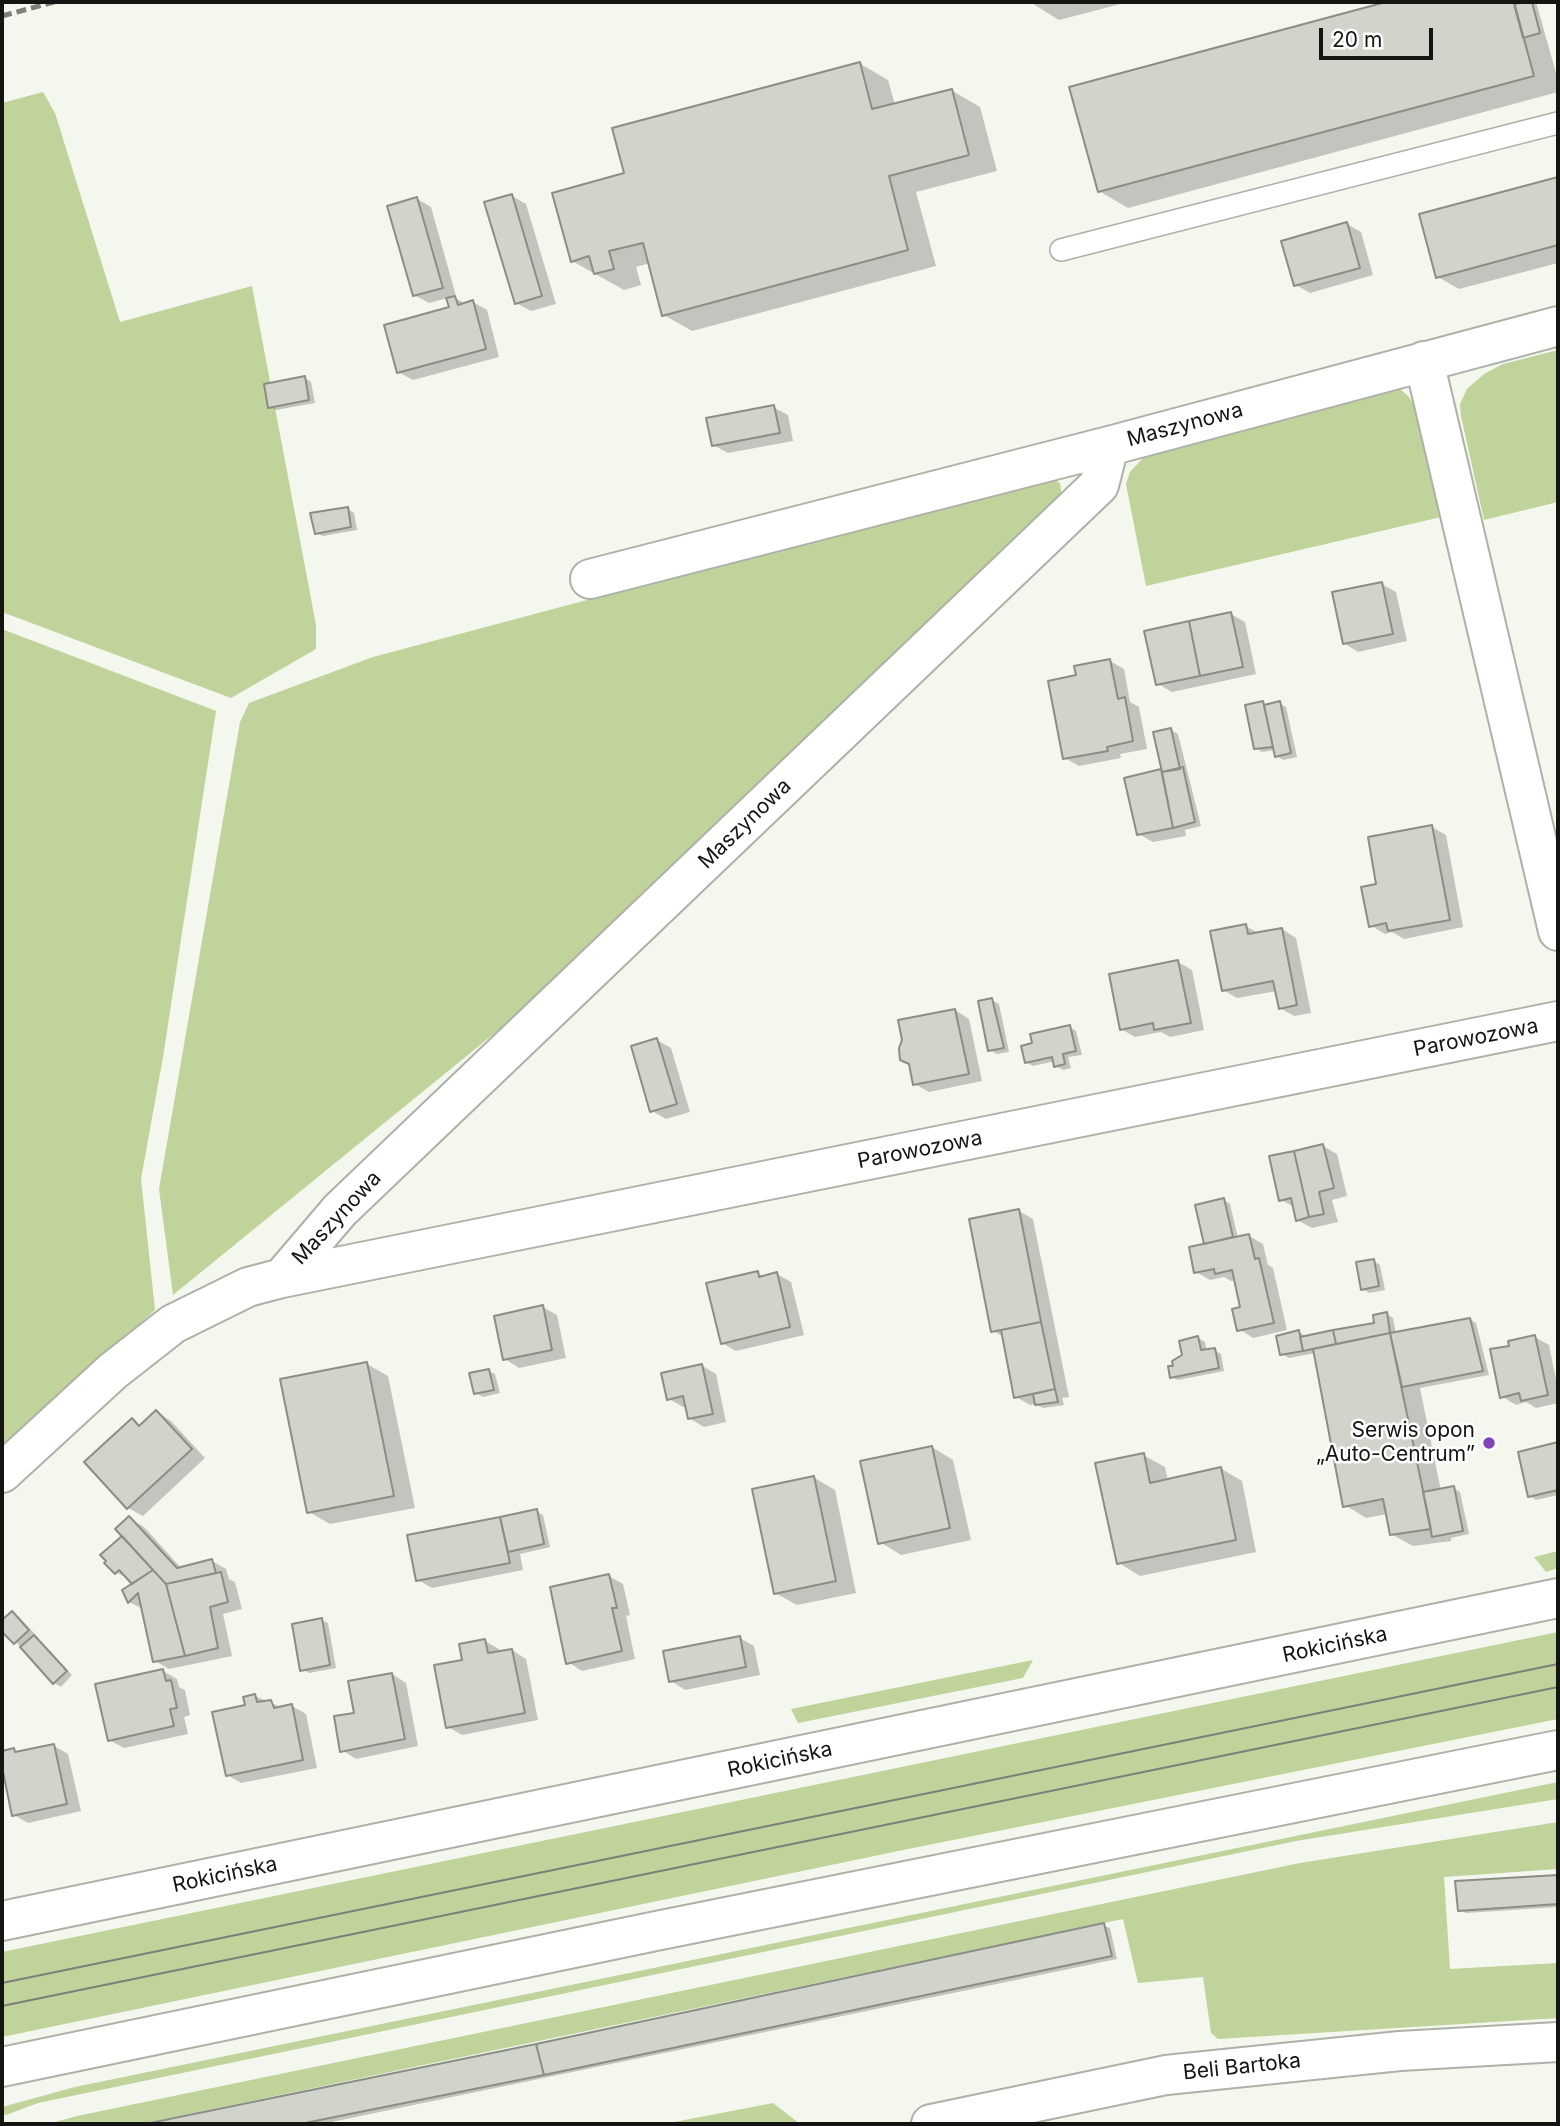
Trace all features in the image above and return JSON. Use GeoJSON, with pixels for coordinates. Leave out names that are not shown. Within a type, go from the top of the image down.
{"type":"FeatureCollection","features":[{"type":"Feature","properties":{"kind":"street","name":"Maszynowa"},"geometry":{"type":"LineString","coordinates":[[2,1473],[113,1371],[173,1324],[248,1287],[282,1278],[340,1210],[1099,485],[1109,446],[1558,326]]}},
{"type":"Feature","properties":{"kind":"street"},"geometry":{"type":"LineString","coordinates":[[1424,361],[1558,931]]}},
{"type":"Feature","properties":{"kind":"street"},"geometry":{"type":"LineString","coordinates":[[590,579],[1109,446]]}},
{"type":"Feature","properties":{"kind":"street","name":"Parowozowa"},"geometry":{"type":"LineString","coordinates":[[282,1278],[1558,1021]]}},
{"type":"Feature","properties":{"kind":"street","name":"Rokicińska"},"geometry":{"type":"LineString","coordinates":[[2,1921],[1558,1598]]}},
{"type":"Feature","properties":{"kind":"street"},"geometry":{"type":"LineString","coordinates":[[2,2067],[683,1926],[1558,1750]]}},
{"type":"Feature","properties":{"kind":"street","name":"Beli Bartoka"},"geometry":{"type":"LineString","coordinates":[[931,2124],[1166,2076],[1400,2050],[1558,2042]]}},
{"type":"Feature","properties":{"kind":"lane"},"geometry":{"type":"LineString","coordinates":[[1061,250],[1558,123]]}},
{"type":"Feature","properties":{"kind":"green space"},"geometry":{"type":"Polygon","coordinates":[[[43,92],[55,113],[120,322],[252,286],[316,625],[316,649],[231,698],[2,612],[2,103],[43,92]]]}},
{"type":"Feature","properties":{"kind":"green space"},"geometry":{"type":"Polygon","coordinates":[[[1558,350],[1558,502],[1484,520],[1460,404],[1467,389],[1484,374],[1503,364],[1558,350]]]}},
{"type":"Feature","properties":{"kind":"green space"},"geometry":{"type":"Polygon","coordinates":[[[1389,387],[1400,389],[1409,397],[1420,415],[1441,517],[1146,586],[1126,484],[1130,472],[1144,457],[1165,444],[1389,387]]]}},
{"type":"Feature","properties":{"kind":"green space"},"geometry":{"type":"Polygon","coordinates":[[[1049,477],[1060,483],[1062,499],[598,949],[173,1295],[159,1189],[240,722],[249,703],[373,657],[1049,477]]]}},
{"type":"Feature","properties":{"kind":"green space"},"geometry":{"type":"Polygon","coordinates":[[[2,629],[216,711],[163,1057],[141,1179],[155,1310],[2,1451],[2,629]]]}},
{"type":"Feature","properties":{"kind":"green space"},"geometry":{"type":"Polygon","coordinates":[[[1558,1551],[1558,1568],[1546,1572],[1534,1557],[1558,1551]]]}},
{"type":"Feature","properties":{"kind":"green space"},"geometry":{"type":"Polygon","coordinates":[[[1558,1632],[1558,1719],[913,1848],[2,2037],[2,1952],[1558,1632]]]}},
{"type":"Feature","properties":{"kind":"green space"},"geometry":{"type":"Polygon","coordinates":[[[1033,1660],[1023,1678],[798,1723],[791,1709],[1033,1660]]]}},
{"type":"Feature","properties":{"kind":"green space"},"geometry":{"type":"Polygon","coordinates":[[[1558,1782],[1558,1799],[1296,1841],[38,2103],[6,2115],[2,2112],[2,2107],[75,2087],[1558,1782]]]}},
{"type":"Feature","properties":{"kind":"green space"},"geometry":{"type":"Polygon","coordinates":[[[1558,1822],[1558,1869],[1444,1877],[1450,1969],[1558,1963],[1558,2018],[1218,2039],[1211,2033],[1203,1977],[1138,1983],[1123,1919],[141,2124],[48,2124],[1300,1863],[1558,1822]]]}},
{"type":"Feature","properties":{"kind":"green space"},"geometry":{"type":"Polygon","coordinates":[[[773,2103],[800,2124],[664,2124],[773,2103]]]}},
{"type":"Feature","properties":{"kind":"building"},"geometry":{"type":"Polygon","coordinates":[[[1386,2],[1514,2],[1534,76],[1098,192],[1069,87],[1386,2]]]}},
{"type":"Feature","properties":{"kind":"building"},"geometry":{"type":"Polygon","coordinates":[[[1532,2],[1540,33],[1523,38],[1514,4],[1532,2]]]}},
{"type":"Feature","properties":{"kind":"building"},"geometry":{"type":"Polygon","coordinates":[[[860,62],[872,109],[952,89],[969,155],[889,176],[908,250],[662,316],[643,243],[609,251],[614,269],[594,274],[589,256],[571,262],[552,193],[624,173],[612,128],[860,62]]]}},
{"type":"Feature","properties":{"kind":"building"},"geometry":{"type":"Polygon","coordinates":[[[1558,177],[1558,245],[1436,278],[1419,214],[1558,177]]]}},
{"type":"Feature","properties":{"kind":"building"},"geometry":{"type":"Polygon","coordinates":[[[512,194],[542,296],[515,304],[484,202],[512,194]]]}},
{"type":"Feature","properties":{"kind":"building"},"geometry":{"type":"Polygon","coordinates":[[[417,197],[443,288],[413,296],[387,206],[417,197]]]}},
{"type":"Feature","properties":{"kind":"building"},"geometry":{"type":"Polygon","coordinates":[[[1347,222],[1360,268],[1294,286],[1281,241],[1347,222]]]}},
{"type":"Feature","properties":{"kind":"building"},"geometry":{"type":"Polygon","coordinates":[[[455,296],[458,305],[473,300],[486,349],[397,373],[384,325],[449,307],[446,298],[455,296]]]}},
{"type":"Feature","properties":{"kind":"building"},"geometry":{"type":"Polygon","coordinates":[[[305,376],[309,400],[268,408],[264,384],[305,376]]]}},
{"type":"Feature","properties":{"kind":"building"},"geometry":{"type":"Polygon","coordinates":[[[774,405],[780,433],[712,446],[706,418],[774,405]]]}},
{"type":"Feature","properties":{"kind":"building"},"geometry":{"type":"Polygon","coordinates":[[[348,507],[351,527],[315,534],[310,513],[348,507]]]}},
{"type":"Feature","properties":{"kind":"building"},"geometry":{"type":"Polygon","coordinates":[[[1382,582],[1393,634],[1343,644],[1332,592],[1382,582]]]}},
{"type":"Feature","properties":{"kind":"building"},"geometry":{"type":"Polygon","coordinates":[[[1231,612],[1243,667],[1200,676],[1189,621],[1231,612]]]}},
{"type":"Feature","properties":{"kind":"building"},"geometry":{"type":"Polygon","coordinates":[[[1189,621],[1200,676],[1156,685],[1144,631],[1189,621]]]}},
{"type":"Feature","properties":{"kind":"building"},"geometry":{"type":"Polygon","coordinates":[[[1110,659],[1118,699],[1125,697],[1133,741],[1107,747],[1108,751],[1063,759],[1048,681],[1076,675],[1074,666],[1110,659]]]}},
{"type":"Feature","properties":{"kind":"building"},"geometry":{"type":"Polygon","coordinates":[[[1263,701],[1273,747],[1254,749],[1245,705],[1263,701]]]}},
{"type":"Feature","properties":{"kind":"building"},"geometry":{"type":"Polygon","coordinates":[[[1280,701],[1291,753],[1275,757],[1264,705],[1280,701]]]}},
{"type":"Feature","properties":{"kind":"building"},"geometry":{"type":"Polygon","coordinates":[[[1171,728],[1180,769],[1162,772],[1153,732],[1171,728]]]}},
{"type":"Feature","properties":{"kind":"building"},"geometry":{"type":"Polygon","coordinates":[[[1183,767],[1195,822],[1173,828],[1162,772],[1183,767]]]}},
{"type":"Feature","properties":{"kind":"building"},"geometry":{"type":"Polygon","coordinates":[[[1161,769],[1173,828],[1137,835],[1124,778],[1161,769]]]}},
{"type":"Feature","properties":{"kind":"building"},"geometry":{"type":"Polygon","coordinates":[[[1432,825],[1450,920],[1388,931],[1386,923],[1369,927],[1361,887],[1376,884],[1368,837],[1432,825]]]}},
{"type":"Feature","properties":{"kind":"building"},"geometry":{"type":"Polygon","coordinates":[[[1246,924],[1248,934],[1282,928],[1297,1005],[1279,1009],[1273,981],[1222,991],[1210,931],[1246,924]]]}},
{"type":"Feature","properties":{"kind":"building"},"geometry":{"type":"Polygon","coordinates":[[[1178,960],[1191,1023],[1154,1030],[1153,1023],[1120,1030],[1109,974],[1178,960]]]}},
{"type":"Feature","properties":{"kind":"building"},"geometry":{"type":"Polygon","coordinates":[[[992,998],[1004,1048],[988,1051],[978,1001],[992,998]]]}},
{"type":"Feature","properties":{"kind":"building"},"geometry":{"type":"Polygon","coordinates":[[[955,1009],[969,1074],[913,1085],[909,1064],[900,1060],[899,1048],[902,1040],[898,1020],[955,1009]]]}},
{"type":"Feature","properties":{"kind":"building"},"geometry":{"type":"Polygon","coordinates":[[[1070,1025],[1076,1051],[1063,1054],[1065,1064],[1054,1067],[1052,1057],[1025,1063],[1021,1046],[1032,1043],[1030,1034],[1070,1025]]]}},
{"type":"Feature","properties":{"kind":"building"},"geometry":{"type":"Polygon","coordinates":[[[657,1038],[677,1104],[650,1112],[631,1046],[657,1038]]]}},
{"type":"Feature","properties":{"kind":"building"},"geometry":{"type":"Polygon","coordinates":[[[1323,1144],[1334,1188],[1319,1192],[1324,1214],[1309,1217],[1294,1151],[1323,1144]]]}},
{"type":"Feature","properties":{"kind":"building"},"geometry":{"type":"Polygon","coordinates":[[[1294,1151],[1309,1217],[1296,1221],[1291,1198],[1279,1201],[1269,1156],[1294,1151]]]}},
{"type":"Feature","properties":{"kind":"building"},"geometry":{"type":"Polygon","coordinates":[[[1224,1198],[1233,1237],[1204,1244],[1195,1205],[1224,1198]]]}},
{"type":"Feature","properties":{"kind":"building"},"geometry":{"type":"Polygon","coordinates":[[[1019,1209],[1041,1322],[991,1332],[969,1219],[1019,1209]]]}},
{"type":"Feature","properties":{"kind":"building"},"geometry":{"type":"Polygon","coordinates":[[[1249,1234],[1255,1259],[1259,1258],[1274,1323],[1237,1331],[1232,1309],[1240,1307],[1232,1270],[1215,1274],[1214,1269],[1194,1273],[1189,1247],[1249,1234]]]}},
{"type":"Feature","properties":{"kind":"building"},"geometry":{"type":"Polygon","coordinates":[[[1374,1259],[1379,1286],[1361,1290],[1356,1262],[1374,1259]]]}},
{"type":"Feature","properties":{"kind":"building"},"geometry":{"type":"Polygon","coordinates":[[[758,1271],[759,1277],[777,1272],[790,1327],[721,1344],[706,1283],[758,1271]]]}},
{"type":"Feature","properties":{"kind":"building"},"geometry":{"type":"Polygon","coordinates":[[[543,1305],[552,1350],[503,1360],[494,1316],[543,1305]]]}},
{"type":"Feature","properties":{"kind":"building"},"geometry":{"type":"Polygon","coordinates":[[[1387,1312],[1390,1333],[1336,1344],[1333,1330],[1374,1323],[1373,1315],[1387,1312]]]}},
{"type":"Feature","properties":{"kind":"building"},"geometry":{"type":"Polygon","coordinates":[[[1470,1318],[1483,1371],[1402,1387],[1390,1333],[1470,1318]]]}},
{"type":"Feature","properties":{"kind":"building"},"geometry":{"type":"Polygon","coordinates":[[[1041,1322],[1055,1389],[1014,1398],[1001,1330],[1041,1322]]]}},
{"type":"Feature","properties":{"kind":"building"},"geometry":{"type":"Polygon","coordinates":[[[1299,1330],[1303,1351],[1280,1355],[1276,1336],[1299,1330]]]}},
{"type":"Feature","properties":{"kind":"building"},"geometry":{"type":"Polygon","coordinates":[[[1333,1330],[1336,1344],[1303,1351],[1300,1337],[1333,1330]]]}},
{"type":"Feature","properties":{"kind":"building"},"geometry":{"type":"Polygon","coordinates":[[[1390,1333],[1431,1529],[1390,1535],[1383,1499],[1343,1507],[1313,1349],[1390,1333]]]}},
{"type":"Feature","properties":{"kind":"building"},"geometry":{"type":"Polygon","coordinates":[[[1535,1335],[1548,1395],[1521,1401],[1519,1393],[1500,1398],[1490,1349],[1509,1346],[1508,1341],[1535,1335]]]}},
{"type":"Feature","properties":{"kind":"building"},"geometry":{"type":"Polygon","coordinates":[[[1198,1336],[1201,1350],[1215,1348],[1219,1368],[1170,1378],[1168,1366],[1173,1366],[1172,1361],[1182,1355],[1179,1341],[1198,1336]]]}},
{"type":"Feature","properties":{"kind":"building"},"geometry":{"type":"Polygon","coordinates":[[[367,1362],[394,1496],[307,1513],[280,1379],[367,1362]]]}},
{"type":"Feature","properties":{"kind":"building"},"geometry":{"type":"Polygon","coordinates":[[[702,1364],[713,1414],[688,1419],[683,1396],[667,1400],[661,1373],[702,1364]]]}},
{"type":"Feature","properties":{"kind":"building"},"geometry":{"type":"Polygon","coordinates":[[[489,1369],[494,1390],[474,1394],[469,1373],[489,1369]]]}},
{"type":"Feature","properties":{"kind":"building"},"geometry":{"type":"Polygon","coordinates":[[[1055,1389],[1058,1402],[1035,1405],[1033,1394],[1055,1389]]]}},
{"type":"Feature","properties":{"kind":"building"},"geometry":{"type":"Polygon","coordinates":[[[156,1410],[192,1449],[127,1509],[84,1462],[132,1418],[139,1426],[156,1410]]]}},
{"type":"Feature","properties":{"kind":"building"},"geometry":{"type":"Polygon","coordinates":[[[1558,1442],[1558,1490],[1528,1497],[1518,1452],[1558,1442]]]}},
{"type":"Feature","properties":{"kind":"building"},"geometry":{"type":"Polygon","coordinates":[[[932,1446],[950,1528],[878,1544],[860,1461],[932,1446]]]}},
{"type":"Feature","properties":{"kind":"building"},"geometry":{"type":"Polygon","coordinates":[[[1144,1453],[1150,1483],[1221,1467],[1236,1540],[1117,1564],[1095,1463],[1144,1453]]]}},
{"type":"Feature","properties":{"kind":"building"},"geometry":{"type":"Polygon","coordinates":[[[814,1476],[836,1581],[774,1594],[752,1489],[814,1476]]]}},
{"type":"Feature","properties":{"kind":"building"},"geometry":{"type":"Polygon","coordinates":[[[1454,1486],[1463,1531],[1432,1537],[1423,1492],[1454,1486]]]}},
{"type":"Feature","properties":{"kind":"building"},"geometry":{"type":"Polygon","coordinates":[[[537,1509],[544,1544],[508,1552],[500,1517],[537,1509]]]}},
{"type":"Feature","properties":{"kind":"building"},"geometry":{"type":"Polygon","coordinates":[[[129,1516],[177,1568],[212,1559],[216,1573],[166,1584],[115,1529],[129,1516]]]}},
{"type":"Feature","properties":{"kind":"building"},"geometry":{"type":"Polygon","coordinates":[[[500,1517],[510,1563],[416,1581],[407,1535],[500,1517]]]}},
{"type":"Feature","properties":{"kind":"building"},"geometry":{"type":"Polygon","coordinates":[[[122,1536],[153,1570],[132,1584],[119,1570],[115,1574],[100,1555],[122,1536]]]}},
{"type":"Feature","properties":{"kind":"building"},"geometry":{"type":"Polygon","coordinates":[[[153,1570],[166,1584],[185,1656],[153,1662],[138,1593],[128,1603],[122,1590],[153,1570]]]}},
{"type":"Feature","properties":{"kind":"building"},"geometry":{"type":"Polygon","coordinates":[[[221,1572],[228,1602],[210,1607],[218,1648],[185,1656],[166,1584],[221,1572]]]}},
{"type":"Feature","properties":{"kind":"building"},"geometry":{"type":"Polygon","coordinates":[[[609,1574],[617,1608],[612,1608],[622,1651],[566,1664],[550,1587],[609,1574]]]}},
{"type":"Feature","properties":{"kind":"building"},"geometry":{"type":"Polygon","coordinates":[[[12,1611],[29,1630],[14,1644],[2,1632],[2,1620],[12,1611]]]}},
{"type":"Feature","properties":{"kind":"building"},"geometry":{"type":"Polygon","coordinates":[[[322,1618],[330,1665],[300,1671],[292,1624],[322,1618]]]}},
{"type":"Feature","properties":{"kind":"building"},"geometry":{"type":"Polygon","coordinates":[[[34,1635],[67,1671],[53,1684],[20,1647],[34,1635]]]}},
{"type":"Feature","properties":{"kind":"building"},"geometry":{"type":"Polygon","coordinates":[[[740,1636],[746,1667],[669,1682],[663,1651],[740,1636]]]}},
{"type":"Feature","properties":{"kind":"building"},"geometry":{"type":"Polygon","coordinates":[[[485,1639],[488,1653],[512,1649],[525,1713],[446,1728],[434,1665],[462,1660],[459,1644],[485,1639]]]}},
{"type":"Feature","properties":{"kind":"building"},"geometry":{"type":"Polygon","coordinates":[[[163,1669],[166,1681],[171,1680],[177,1708],[170,1709],[174,1726],[108,1741],[95,1684],[163,1669]]]}},
{"type":"Feature","properties":{"kind":"building"},"geometry":{"type":"Polygon","coordinates":[[[392,1673],[405,1739],[340,1752],[334,1716],[354,1713],[348,1681],[392,1673]]]}},
{"type":"Feature","properties":{"kind":"building"},"geometry":{"type":"Polygon","coordinates":[[[255,1694],[257,1702],[271,1700],[274,1708],[292,1704],[303,1760],[226,1776],[212,1712],[245,1705],[243,1697],[255,1694]]]}},
{"type":"Feature","properties":{"kind":"building"},"geometry":{"type":"Polygon","coordinates":[[[54,1744],[67,1804],[12,1816],[2,1767],[2,1751],[14,1748],[15,1752],[54,1744]]]}},
{"type":"Feature","properties":{"kind":"building"},"geometry":{"type":"Polygon","coordinates":[[[1558,1875],[1558,1904],[1458,1911],[1455,1881],[1558,1875]]]}},
{"type":"Feature","properties":{"kind":"building"},"geometry":{"type":"Polygon","coordinates":[[[1104,1923],[1112,1956],[544,2075],[536,2044],[1104,1923]]]}},
{"type":"Feature","properties":{"kind":"building"},"geometry":{"type":"Polygon","coordinates":[[[536,2044],[544,2075],[300,2124],[145,2124],[536,2044]]]}},
{"type":"Feature","properties":{"kind":"tram line"},"geometry":{"type":"LineString","coordinates":[[2,1983],[1558,1664]]}},
{"type":"Feature","properties":{"kind":"tram line"},"geometry":{"type":"LineString","coordinates":[[2,2006],[1558,1687]]}},
{"type":"Feature","properties":{"kind":"railway"},"geometry":{"type":"LineString","coordinates":[[2,16],[54,2]]}},
{"type":"Feature","properties":{"kind":"place","name":"Serwis opon „Auto-Centrum”"},"geometry":{"type":"Point","coordinates":[1489,1443]}}]}
